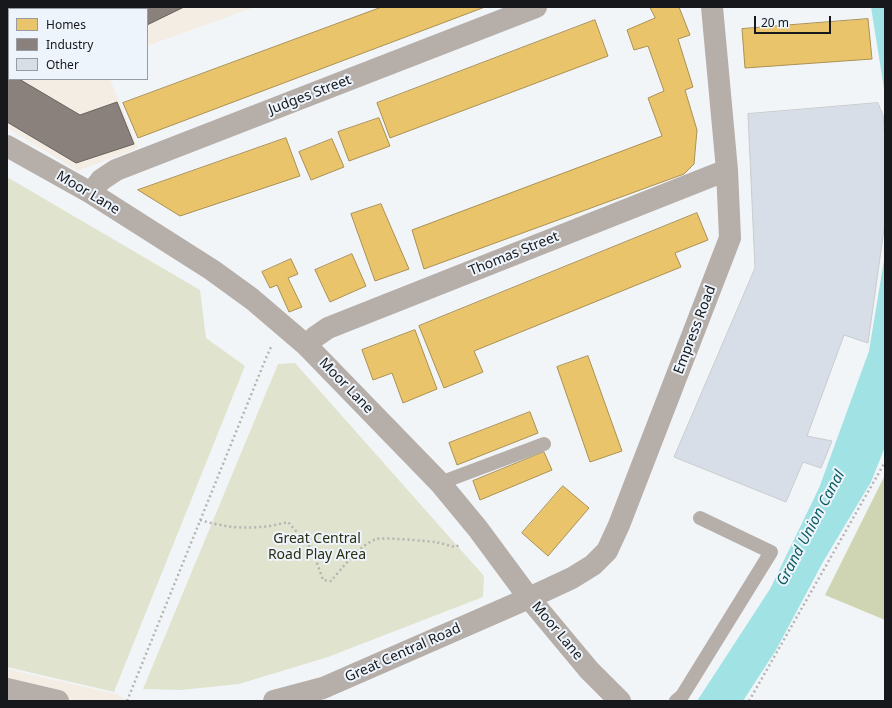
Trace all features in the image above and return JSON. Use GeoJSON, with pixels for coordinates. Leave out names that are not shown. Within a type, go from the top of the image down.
{"type":"FeatureCollection","features":[{"type":"Feature","properties":{"kind":"street","name":"Judges Street"},"geometry":{"type":"LineString","coordinates":[[91,193],[101,180],[116,170],[536,7]]}},
{"type":"Feature","properties":{"kind":"street","name":"Empress Road"},"geometry":{"type":"LineString","coordinates":[[529,598],[572,578],[593,565],[607,551],[619,525],[730,238],[727,170],[712,7]]}},
{"type":"Feature","properties":{"kind":"street","name":"Moor Lane"},"geometry":{"type":"LineString","coordinates":[[7,146],[91,193],[212,270],[252,299],[307,346],[440,483],[478,529],[529,598],[589,670],[620,701]]}},
{"type":"Feature","properties":{"kind":"street","name":"Thomas Street"},"geometry":{"type":"LineString","coordinates":[[307,346],[315,337],[328,328],[727,170]]}},
{"type":"Feature","properties":{"kind":"street","name":"Great Central Road"},"geometry":{"type":"LineString","coordinates":[[274,701],[325,695],[529,598]]}},
{"type":"Feature","properties":{"kind":"street"},"geometry":{"type":"LineString","coordinates":[[7,690],[58,701]]}},
{"type":"Feature","properties":{"kind":"lane"},"geometry":{"type":"LineString","coordinates":[[440,483],[544,444]]}},
{"type":"Feature","properties":{"kind":"lane"},"geometry":{"type":"LineString","coordinates":[[676,701],[682,696],[771,552],[700,518]]}},
{"type":"Feature","properties":{"kind":"path"},"geometry":{"type":"LineString","coordinates":[[127,701],[266,358],[283,326]]}},
{"type":"Feature","properties":{"kind":"path"},"geometry":{"type":"LineString","coordinates":[[749,701],[885,462]]}},
{"type":"Feature","properties":{"kind":"path"},"geometry":{"type":"LineString","coordinates":[[200,520],[218,526],[237,528],[260,528],[288,522],[312,549],[323,580],[331,581],[365,546],[377,539],[386,538],[436,542],[456,548],[478,529]]}},
{"type":"Feature","properties":{"kind":"shaded area"},"geometry":{"type":"Polygon","coordinates":[[[7,7],[255,7],[148,46],[148,8],[8,8],[8,80],[110,80],[138,148],[78,171],[7,128],[7,7]]]}},
{"type":"Feature","properties":{"kind":"shaded area"},"geometry":{"type":"Polygon","coordinates":[[[7,669],[116,694],[130,701],[7,701],[7,669]]]}},
{"type":"Feature","properties":{"kind":"green space"},"geometry":{"type":"Polygon","coordinates":[[[7,177],[200,290],[206,338],[245,366],[114,692],[7,667],[7,177]]]}},
{"type":"Feature","properties":{"kind":"green space","name":"Great Central Road Play Area"},"geometry":{"type":"Polygon","coordinates":[[[295,363],[484,576],[483,597],[328,657],[239,684],[181,690],[143,689],[278,364],[295,363]]]}},
{"type":"Feature","properties":{"kind":"green space"},"geometry":{"type":"Polygon","coordinates":[[[885,475],[885,620],[825,595],[885,475]]]}},
{"type":"Feature","properties":{"kind":"water"},"geometry":{"type":"Polygon","coordinates":[[[871,7],[885,7],[885,95],[871,7]]]}},
{"type":"Feature","properties":{"kind":"water","name":"Grand Union Canal"},"geometry":{"type":"Polygon","coordinates":[[[885,254],[885,447],[871,482],[823,562],[776,650],[743,701],[697,701],[770,589],[819,488],[869,351],[885,254]]]}},
{"type":"Feature","properties":{"kind":"building: Homes"},"geometry":{"type":"Polygon","coordinates":[[[382,7],[485,7],[138,138],[123,103],[382,7]]]}},
{"type":"Feature","properties":{"kind":"building: Homes"},"geometry":{"type":"Polygon","coordinates":[[[650,7],[679,7],[690,35],[678,39],[693,87],[685,90],[697,130],[694,164],[684,174],[424,269],[412,230],[662,136],[648,98],[664,91],[648,46],[634,50],[627,30],[655,18],[650,7]]]}},
{"type":"Feature","properties":{"kind":"building: Homes"},"geometry":{"type":"Polygon","coordinates":[[[868,19],[872,59],[745,68],[742,29],[868,19]]]}},
{"type":"Feature","properties":{"kind":"building: Homes"},"geometry":{"type":"Polygon","coordinates":[[[595,20],[608,56],[390,138],[377,103],[595,20]]]}},
{"type":"Feature","properties":{"kind":"building: Homes"},"geometry":{"type":"Polygon","coordinates":[[[379,118],[390,146],[349,161],[338,132],[379,118]]]}},
{"type":"Feature","properties":{"kind":"building: Homes"},"geometry":{"type":"Polygon","coordinates":[[[286,138],[300,176],[180,216],[138,190],[286,138]]]}},
{"type":"Feature","properties":{"kind":"building: Homes"},"geometry":{"type":"Polygon","coordinates":[[[332,139],[344,167],[311,180],[299,152],[332,139]]]}},
{"type":"Feature","properties":{"kind":"building: Homes"},"geometry":{"type":"Polygon","coordinates":[[[381,204],[409,269],[375,281],[351,214],[381,204]]]}},
{"type":"Feature","properties":{"kind":"building: Homes"},"geometry":{"type":"Polygon","coordinates":[[[697,213],[708,240],[675,253],[681,267],[474,351],[483,372],[444,388],[419,326],[697,213]]]}},
{"type":"Feature","properties":{"kind":"building: Homes"},"geometry":{"type":"Polygon","coordinates":[[[352,254],[366,286],[330,302],[315,270],[352,254]]]}},
{"type":"Feature","properties":{"kind":"building: Homes"},"geometry":{"type":"Polygon","coordinates":[[[291,259],[298,274],[288,278],[302,307],[289,312],[277,285],[270,288],[262,272],[291,259]]]}},
{"type":"Feature","properties":{"kind":"building: Homes"},"geometry":{"type":"Polygon","coordinates":[[[415,330],[437,389],[403,403],[392,373],[373,380],[362,350],[415,330]]]}},
{"type":"Feature","properties":{"kind":"building: Homes"},"geometry":{"type":"Polygon","coordinates":[[[588,356],[622,451],[590,462],[557,367],[588,356]]]}},
{"type":"Feature","properties":{"kind":"building: Homes"},"geometry":{"type":"Polygon","coordinates":[[[530,412],[538,433],[457,465],[449,443],[530,412]]]}},
{"type":"Feature","properties":{"kind":"building: Homes"},"geometry":{"type":"Polygon","coordinates":[[[544,452],[552,470],[480,500],[473,481],[544,452]]]}},
{"type":"Feature","properties":{"kind":"building: Homes"},"geometry":{"type":"Polygon","coordinates":[[[563,486],[589,508],[548,556],[522,533],[563,486]]]}},
{"type":"Feature","properties":{"kind":"building: Industry"},"geometry":{"type":"Polygon","coordinates":[[[184,7],[148,25],[148,8],[116,8],[184,7]]]}},
{"type":"Feature","properties":{"kind":"building: Industry"},"geometry":{"type":"Polygon","coordinates":[[[7,72],[8,80],[21,80],[80,115],[117,102],[134,144],[76,163],[7,122],[7,72]]]}},
{"type":"Feature","properties":{"kind":"building: Other"},"geometry":{"type":"Polygon","coordinates":[[[878,103],[883,115],[885,142],[885,222],[868,343],[844,335],[807,436],[832,441],[821,468],[803,462],[786,502],[674,457],[755,268],[748,114],[878,103]]]}}]}
